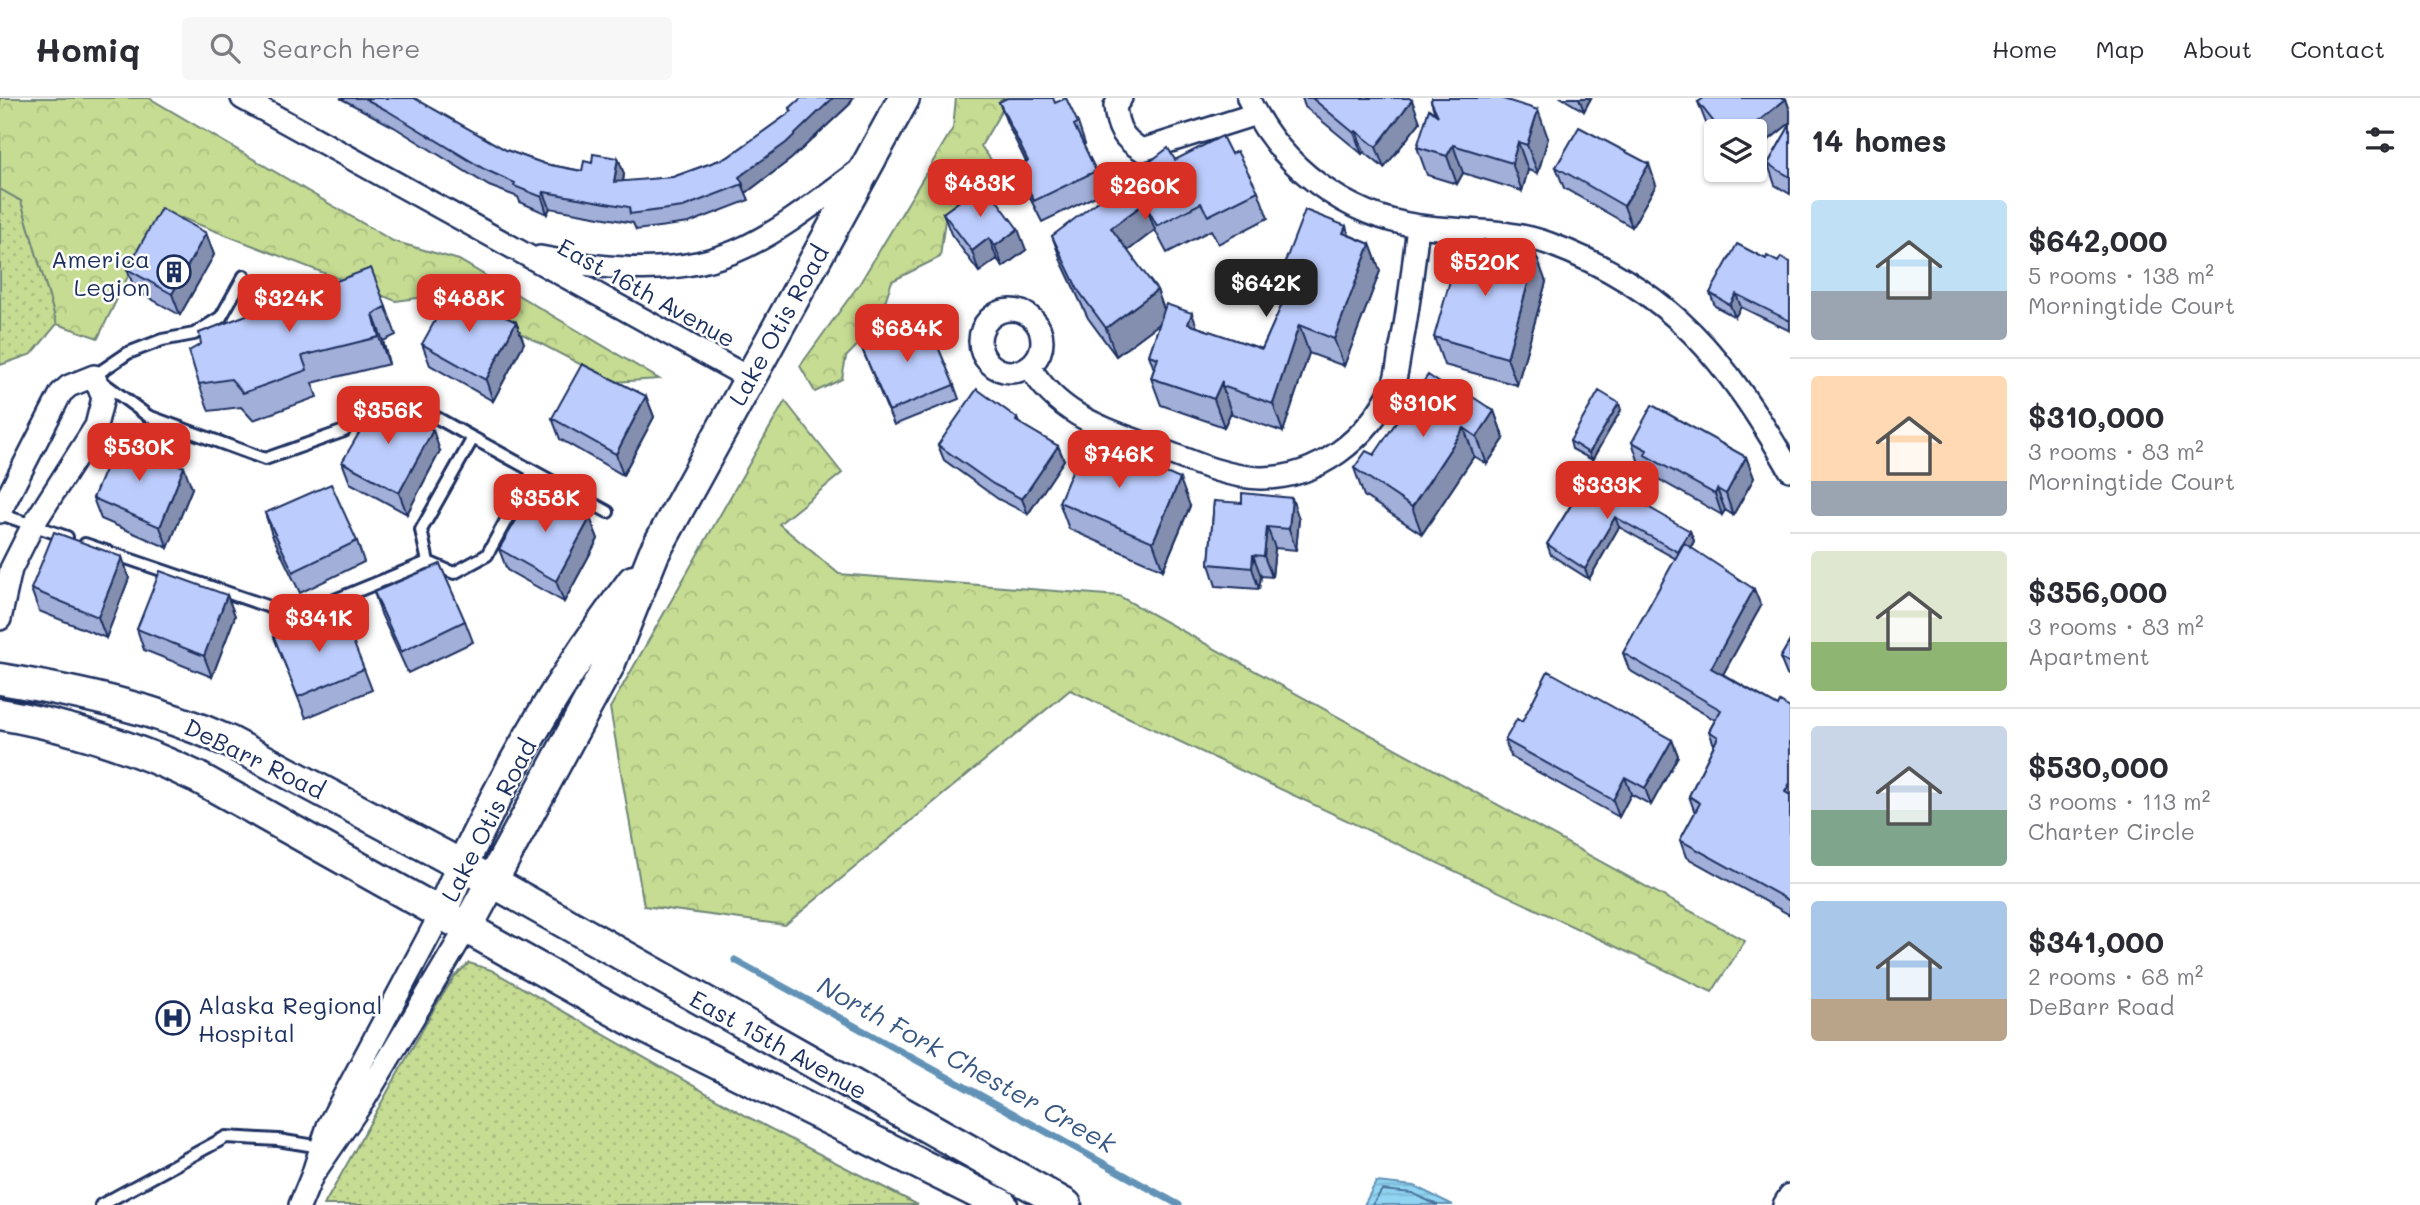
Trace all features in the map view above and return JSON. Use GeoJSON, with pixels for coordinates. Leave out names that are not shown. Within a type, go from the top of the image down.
{"type":"FeatureCollection","features":[{"type":"Feature","properties":{"kind":"main road","name":"Lake Otis Road"},"geometry":{"type":"LineString","coordinates":[[453,922],[493,883],[609,665],[654,553],[904,98]]}},
{"type":"Feature","properties":{"kind":"main road","name":"Lake Otis Road"},"geometry":{"type":"LineString","coordinates":[[453,922],[461,865],[546,707],[583,649],[654,553]]}},
{"type":"Feature","properties":{"kind":"main road","name":"DeBarr Road"},"geometry":{"type":"LineString","coordinates":[[0,679],[81,695],[189,723],[493,883]]}},
{"type":"Feature","properties":{"kind":"main road","name":"DeBarr Road"},"geometry":{"type":"LineString","coordinates":[[0,714],[67,727],[163,761],[314,842],[453,922]]}},
{"type":"Feature","properties":{"kind":"main road","name":"East 15th Avenue"},"geometry":{"type":"LineString","coordinates":[[493,883],[1066,1205]]}},
{"type":"Feature","properties":{"kind":"main road","name":"East 15th Avenue"},"geometry":{"type":"LineString","coordinates":[[453,922],[652,1032],[1002,1205]]}},
{"type":"Feature","properties":{"kind":"street","name":"East 16th Avenue"},"geometry":{"type":"LineString","coordinates":[[243,98],[749,378]]}},
{"type":"Feature","properties":{"kind":"street"},"geometry":{"type":"LineString","coordinates":[[1121,98],[1115,106],[1116,124],[1126,140],[1142,150],[1252,106],[1294,163],[1323,189],[1364,212],[1418,226],[1489,231],[1547,243],[1606,268],[1654,298],[1722,363],[1752,405],[1790,470]]}},
{"type":"Feature","properties":{"kind":"street","name":"East 16th Avenue"},"geometry":{"type":"LineString","coordinates":[[520,253],[602,268],[696,264],[744,247],[789,221],[867,165]]}},
{"type":"Feature","properties":{"kind":"street"},"geometry":{"type":"LineString","coordinates":[[1029,366],[1043,390],[1059,405],[1104,428],[1215,470],[1259,478],[1296,475],[1335,456],[1366,429],[1393,386],[1408,315],[1418,226]]}},
{"type":"Feature","properties":{"kind":"street"},"geometry":{"type":"LineString","coordinates":[[0,513],[61,393],[69,386],[94,376],[103,398],[96,426],[33,525],[11,569],[0,619]]}},
{"type":"Feature","properties":{"kind":"street"},"geometry":{"type":"LineString","coordinates":[[300,1205],[328,1126],[453,922]]}},
{"type":"Feature","properties":{"kind":"street"},"geometry":{"type":"LineString","coordinates":[[312,1176],[364,1100],[453,922]]}},
{"type":"Feature","properties":{"kind":"street"},"geometry":{"type":"LineString","coordinates":[[1784,1205],[1790,1195]]}},
{"type":"Feature","properties":{"kind":"lane"},"geometry":{"type":"LineString","coordinates":[[244,276],[221,317],[194,334],[162,340],[128,353],[94,376],[148,416],[265,459],[344,431]]}},
{"type":"Feature","properties":{"kind":"lane"},"geometry":{"type":"LineString","coordinates":[[403,399],[608,512]]}},
{"type":"Feature","properties":{"kind":"lane"},"geometry":{"type":"LineString","coordinates":[[428,562],[421,530],[472,438]]}},
{"type":"Feature","properties":{"kind":"lane"},"geometry":{"type":"LineString","coordinates":[[0,513],[296,616],[428,562],[454,573],[487,555],[533,471]]}},
{"type":"Feature","properties":{"kind":"lane"},"geometry":{"type":"LineString","coordinates":[[101,1205],[226,1137],[278,1140],[321,1147]]}},
{"type":"Feature","properties":{"kind":"green space"},"geometry":{"type":"Polygon","coordinates":[[[0,98],[149,98],[393,241],[459,260],[659,379],[614,382],[446,294],[396,301],[182,218],[171,219],[136,260],[98,338],[57,324],[21,201],[0,189],[0,98]]]}},
{"type":"Feature","properties":{"kind":"green space"},"geometry":{"type":"Polygon","coordinates":[[[956,98],[1009,98],[981,146],[1000,172],[946,212],[940,257],[892,281],[877,325],[846,357],[842,379],[815,392],[800,366],[860,283],[953,128],[956,98]]]}},
{"type":"Feature","properties":{"kind":"green space"},"geometry":{"type":"Polygon","coordinates":[[[0,189],[21,201],[57,324],[32,354],[0,365],[0,189]]]}},
{"type":"Feature","properties":{"kind":"green space"},"geometry":{"type":"Polygon","coordinates":[[[785,401],[842,473],[779,524],[839,574],[1119,596],[1745,941],[1712,992],[1070,690],[785,925],[644,906],[610,708],[785,401]]]}},
{"type":"Feature","properties":{"kind":"green space"},"geometry":{"type":"Polygon","coordinates":[[[469,963],[491,970],[750,1118],[918,1205],[324,1205],[434,1009],[454,977],[469,963]]]}},
{"type":"Feature","properties":{"kind":"water"},"geometry":{"type":"Polygon","coordinates":[[[1376,1182],[1414,1186],[1453,1205],[1364,1205],[1376,1182]]]}},
{"type":"Feature","properties":{"kind":"building"},"geometry":{"type":"Polygon","coordinates":[[[364,98],[414,98],[506,150],[545,164],[582,171],[584,161],[592,163],[593,154],[618,158],[614,182],[673,177],[728,157],[792,111],[790,108],[801,98],[833,98],[786,143],[739,177],[743,184],[683,207],[630,214],[629,207],[544,192],[542,197],[514,186],[515,183],[484,169],[364,98]]]}},
{"type":"Feature","properties":{"kind":"building"},"geometry":{"type":"Polygon","coordinates":[[[1007,98],[1053,98],[1055,103],[1066,98],[1078,123],[1074,125],[1096,171],[1034,201],[1018,166],[1028,161],[999,102],[1007,98]]]}},
{"type":"Feature","properties":{"kind":"building"},"geometry":{"type":"Polygon","coordinates":[[[1312,98],[1412,100],[1376,147],[1356,131],[1354,133],[1312,98]]]}},
{"type":"Feature","properties":{"kind":"building"},"geometry":{"type":"Polygon","coordinates":[[[1432,98],[1500,98],[1538,110],[1527,145],[1518,142],[1512,163],[1453,145],[1447,156],[1417,147],[1429,109],[1438,116],[1432,98]]]}},
{"type":"Feature","properties":{"kind":"building"},"geometry":{"type":"Polygon","coordinates":[[[1704,98],[1786,99],[1761,119],[1711,119],[1698,102],[1704,98]]]}},
{"type":"Feature","properties":{"kind":"building"},"geometry":{"type":"Polygon","coordinates":[[[1790,125],[1790,177],[1768,164],[1790,125]]]}},
{"type":"Feature","properties":{"kind":"building"},"geometry":{"type":"Polygon","coordinates":[[[1579,127],[1649,164],[1624,206],[1556,167],[1579,127]]]}},
{"type":"Feature","properties":{"kind":"building"},"geometry":{"type":"Polygon","coordinates":[[[1222,136],[1231,154],[1237,151],[1258,191],[1208,216],[1201,203],[1157,226],[1145,203],[1111,228],[1157,290],[1106,328],[1078,290],[1052,236],[1168,148],[1175,160],[1222,136]]]}},
{"type":"Feature","properties":{"kind":"building"},"geometry":{"type":"Polygon","coordinates":[[[984,183],[1018,229],[995,246],[989,238],[972,251],[943,213],[984,183]]]}},
{"type":"Feature","properties":{"kind":"building"},"geometry":{"type":"Polygon","coordinates":[[[161,208],[206,233],[172,294],[127,269],[161,208]]]}},
{"type":"Feature","properties":{"kind":"building"},"geometry":{"type":"Polygon","coordinates":[[[1305,210],[1346,226],[1343,233],[1370,244],[1334,339],[1299,325],[1273,404],[1222,386],[1222,381],[1214,399],[1151,378],[1158,358],[1149,355],[1166,304],[1192,313],[1188,324],[1262,349],[1287,293],[1275,288],[1305,210]]]}},
{"type":"Feature","properties":{"kind":"building"},"geometry":{"type":"Polygon","coordinates":[[[1484,240],[1503,249],[1505,246],[1536,255],[1507,358],[1434,337],[1461,242],[1482,248],[1484,240]]]}},
{"type":"Feature","properties":{"kind":"building"},"geometry":{"type":"Polygon","coordinates":[[[1737,244],[1766,259],[1767,256],[1778,262],[1781,257],[1790,262],[1790,321],[1736,294],[1730,305],[1710,293],[1737,244]]]}},
{"type":"Feature","properties":{"kind":"building"},"geometry":{"type":"Polygon","coordinates":[[[371,268],[386,307],[373,314],[379,337],[302,356],[307,370],[243,393],[231,379],[199,384],[189,351],[201,344],[199,333],[371,268]]]}},
{"type":"Feature","properties":{"kind":"building"},"geometry":{"type":"Polygon","coordinates":[[[452,290],[516,322],[486,380],[422,344],[452,290]]]}},
{"type":"Feature","properties":{"kind":"building"},"geometry":{"type":"Polygon","coordinates":[[[926,318],[954,385],[889,411],[860,344],[926,318]]]}},
{"type":"Feature","properties":{"kind":"building"},"geometry":{"type":"Polygon","coordinates":[[[582,364],[646,396],[616,454],[552,418],[582,364]]]}},
{"type":"Feature","properties":{"kind":"building"},"geometry":{"type":"Polygon","coordinates":[[[1428,375],[1449,389],[1453,384],[1494,411],[1477,437],[1464,428],[1412,507],[1354,468],[1366,451],[1374,455],[1428,375]]]}},
{"type":"Feature","properties":{"kind":"building"},"geometry":{"type":"Polygon","coordinates":[[[977,389],[1017,418],[1016,421],[1058,446],[1022,499],[993,484],[938,445],[977,389]]]}},
{"type":"Feature","properties":{"kind":"building"},"geometry":{"type":"Polygon","coordinates":[[[1599,391],[1619,403],[1589,453],[1570,441],[1599,391]]]}},
{"type":"Feature","properties":{"kind":"building"},"geometry":{"type":"Polygon","coordinates":[[[379,399],[433,430],[399,493],[342,462],[379,399]]]}},
{"type":"Feature","properties":{"kind":"building"},"geometry":{"type":"Polygon","coordinates":[[[1652,405],[1746,457],[1726,494],[1717,489],[1715,494],[1645,455],[1647,450],[1632,442],[1652,405]]]}},
{"type":"Feature","properties":{"kind":"building"},"geometry":{"type":"Polygon","coordinates":[[[1086,438],[1180,479],[1153,542],[1059,502],[1086,438]]]}},
{"type":"Feature","properties":{"kind":"building"},"geometry":{"type":"Polygon","coordinates":[[[117,441],[184,467],[160,527],[93,498],[117,441]]]}},
{"type":"Feature","properties":{"kind":"building"},"geometry":{"type":"Polygon","coordinates":[[[1580,470],[1639,506],[1641,503],[1690,531],[1678,552],[1615,517],[1585,569],[1547,544],[1578,494],[1569,489],[1580,470]]]}},
{"type":"Feature","properties":{"kind":"building"},"geometry":{"type":"Polygon","coordinates":[[[331,484],[357,541],[293,572],[265,513],[331,484]]]}},
{"type":"Feature","properties":{"kind":"building"},"geometry":{"type":"Polygon","coordinates":[[[536,487],[590,518],[556,581],[499,549],[536,487]]]}},
{"type":"Feature","properties":{"kind":"building"},"geometry":{"type":"Polygon","coordinates":[[[1242,493],[1292,498],[1289,529],[1267,527],[1264,556],[1253,555],[1252,568],[1209,564],[1214,501],[1242,503],[1242,493]]]}},
{"type":"Feature","properties":{"kind":"building"},"geometry":{"type":"Polygon","coordinates":[[[54,532],[122,557],[98,617],[31,589],[54,532]]]}},
{"type":"Feature","properties":{"kind":"building"},"geometry":{"type":"Polygon","coordinates":[[[1684,543],[1754,589],[1711,668],[1778,706],[1780,702],[1790,708],[1790,783],[1785,792],[1790,795],[1790,901],[1680,840],[1700,803],[1689,796],[1718,737],[1709,731],[1721,710],[1623,653],[1684,543]]]}},
{"type":"Feature","properties":{"kind":"building"},"geometry":{"type":"Polygon","coordinates":[[[440,564],[465,621],[401,652],[374,592],[440,564]]]}},
{"type":"Feature","properties":{"kind":"building"},"geometry":{"type":"Polygon","coordinates":[[[160,571],[227,595],[204,656],[137,629],[160,571]]]}},
{"type":"Feature","properties":{"kind":"building"},"geometry":{"type":"Polygon","coordinates":[[[341,611],[364,669],[298,697],[274,637],[341,611]]]}},
{"type":"Feature","properties":{"kind":"building"},"geometry":{"type":"Polygon","coordinates":[[[1790,641],[1790,664],[1780,658],[1790,641]]]}},
{"type":"Feature","properties":{"kind":"building"},"geometry":{"type":"Polygon","coordinates":[[[1548,671],[1672,740],[1645,788],[1625,777],[1613,800],[1505,740],[1517,719],[1522,722],[1548,671]]]}},
{"type":"Feature","properties":{"kind":"waterway","name":"North Fork Chester Creek"},"geometry":{"type":"LineString","coordinates":[[735,960],[1179,1205]]}},
{"type":"Feature","properties":{"kind":"place","name":"America Legion"},"geometry":{"type":"Point","coordinates":[174,272]}},
{"type":"Feature","properties":{"kind":"place","name":"Alaska Regional Hospital"},"geometry":{"type":"Point","coordinates":[173,1018]}}]}
